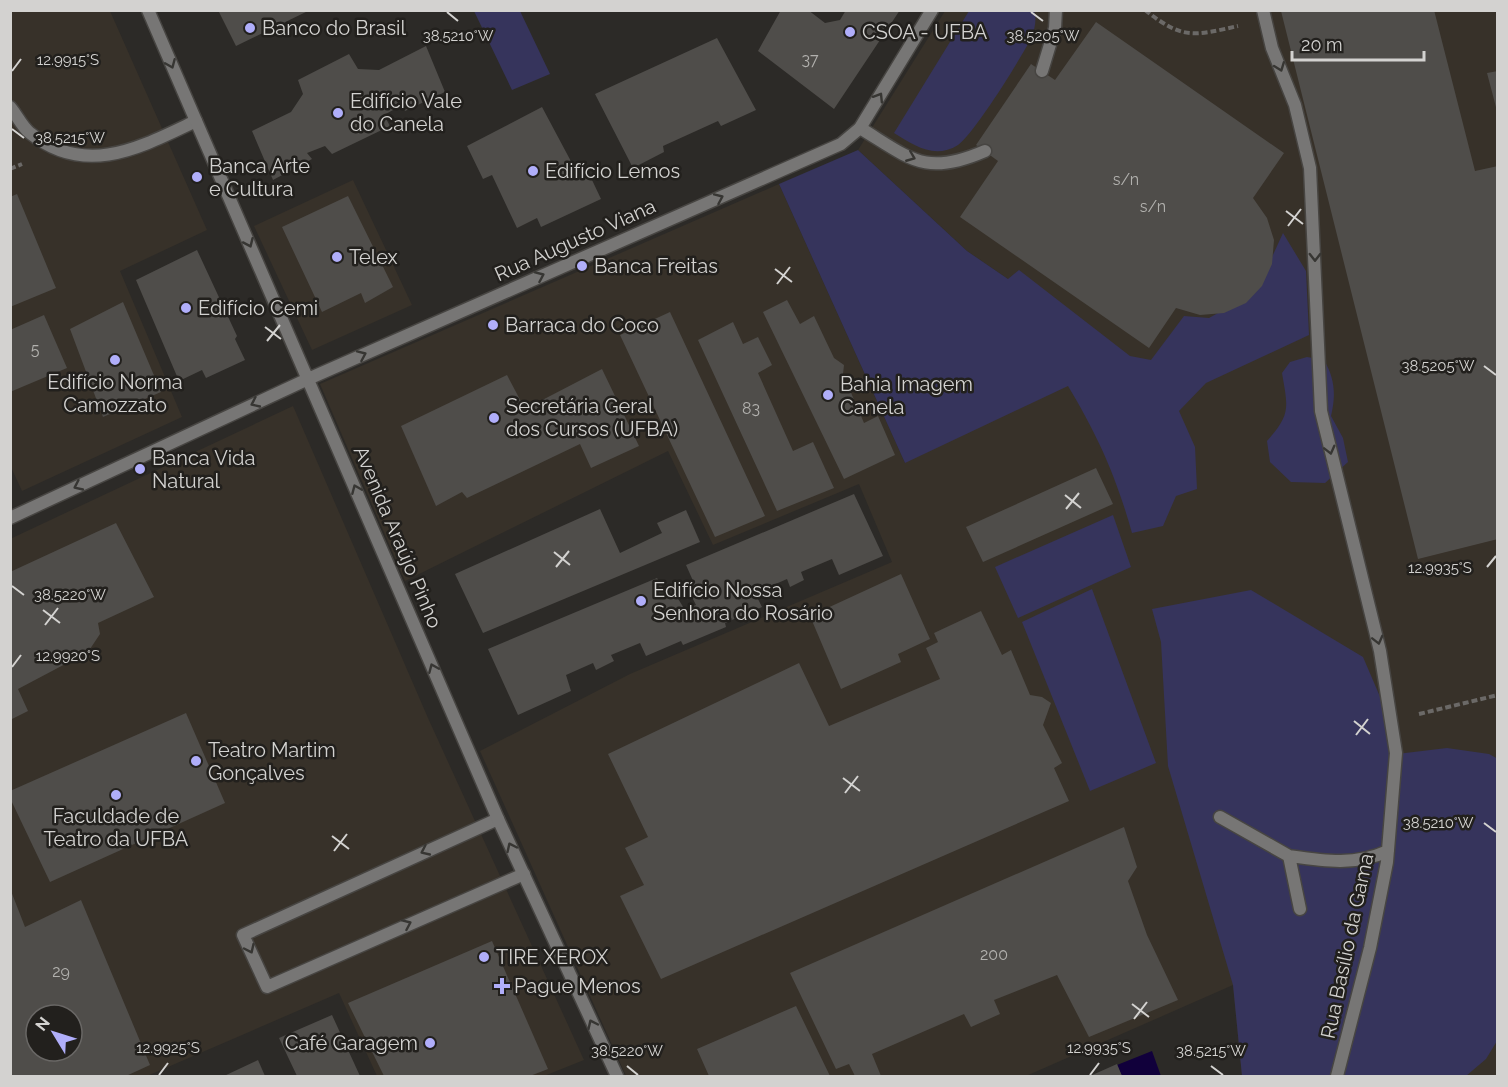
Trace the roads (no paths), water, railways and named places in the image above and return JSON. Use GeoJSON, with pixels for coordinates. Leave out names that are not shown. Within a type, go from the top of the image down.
{"type":"FeatureCollection","features":[{"type":"Feature","properties":{"kind":"street","name":"Avenida Araújo Pinho"},"geometry":{"type":"LineString","coordinates":[[148,10],[498,819],[617,1077]]}},
{"type":"Feature","properties":{"kind":"street","name":"Rua Augusto Viana"},"geometry":{"type":"LineString","coordinates":[[10,518],[308,379],[841,144],[860,128],[932,10]]}},
{"type":"Feature","properties":{"kind":"street"},"geometry":{"type":"LineString","coordinates":[[1042,71],[1054,28],[1056,10]]}},
{"type":"Feature","properties":{"kind":"street","name":"Rua Basílio da Gama"},"geometry":{"type":"LineString","coordinates":[[1264,15],[1272,48],[1294,105],[1310,168],[1320,411],[1380,651],[1396,753],[1388,851],[1370,948],[1337,1077]]}},
{"type":"Feature","properties":{"kind":"street"},"geometry":{"type":"LineString","coordinates":[[10,107],[29,132],[55,149],[98,157],[130,152],[196,121]]}},
{"type":"Feature","properties":{"kind":"street"},"geometry":{"type":"LineString","coordinates":[[860,128],[905,155],[928,164],[946,165],[985,151]]}},
{"type":"Feature","properties":{"kind":"street"},"geometry":{"type":"LineString","coordinates":[[1220,817],[1289,856],[1332,862],[1369,860],[1388,851]]}},
{"type":"Feature","properties":{"kind":"street"},"geometry":{"type":"LineString","coordinates":[[498,819],[243,935],[267,987],[524,874]]}},
{"type":"Feature","properties":{"kind":"street"},"geometry":{"type":"LineString","coordinates":[[1289,856],[1300,909]]}},
{"type":"Feature","properties":{"kind":"place","name":"Banco do Brasil"},"geometry":{"type":"Point","coordinates":[250,28]}},
{"type":"Feature","properties":{"kind":"place","name":"CSOA - UFBA"},"geometry":{"type":"Point","coordinates":[850,32]}},
{"type":"Feature","properties":{"kind":"place","name":"Edifício Vale do Canela"},"geometry":{"type":"Point","coordinates":[338,113]}},
{"type":"Feature","properties":{"kind":"place","name":"Edifício Lemos"},"geometry":{"type":"Point","coordinates":[533,171]}},
{"type":"Feature","properties":{"kind":"place","name":"Banca Arte e Cultura"},"geometry":{"type":"Point","coordinates":[197,177]}},
{"type":"Feature","properties":{"kind":"place","name":"Telex"},"geometry":{"type":"Point","coordinates":[337,257]}},
{"type":"Feature","properties":{"kind":"place","name":"Banca Freitas"},"geometry":{"type":"Point","coordinates":[582,266]}},
{"type":"Feature","properties":{"kind":"place","name":"Edifício Cemi"},"geometry":{"type":"Point","coordinates":[186,308]}},
{"type":"Feature","properties":{"kind":"place","name":"Barraca do Coco"},"geometry":{"type":"Point","coordinates":[493,325]}},
{"type":"Feature","properties":{"kind":"place","name":"Edifício Norma Camozzato"},"geometry":{"type":"Point","coordinates":[115,360]}},
{"type":"Feature","properties":{"kind":"place","name":"Bahia Imagem Canela"},"geometry":{"type":"Point","coordinates":[828,395]}},
{"type":"Feature","properties":{"kind":"place","name":"Secretária Geral dos Cursos (UFBA)"},"geometry":{"type":"Point","coordinates":[494,418]}},
{"type":"Feature","properties":{"kind":"place","name":"Banca Vida Natural"},"geometry":{"type":"Point","coordinates":[140,469]}},
{"type":"Feature","properties":{"kind":"place","name":"Edifício Nossa Senhora do Rosário"},"geometry":{"type":"Point","coordinates":[641,601]}},
{"type":"Feature","properties":{"kind":"place","name":"Teatro Martim Gonçalves"},"geometry":{"type":"Point","coordinates":[196,761]}},
{"type":"Feature","properties":{"kind":"place","name":"Faculdade de Teatro da UFBA"},"geometry":{"type":"Point","coordinates":[116,795]}},
{"type":"Feature","properties":{"kind":"place","name":"TIRE XEROX"},"geometry":{"type":"Point","coordinates":[484,957]}},
{"type":"Feature","properties":{"kind":"place","name":"Pague Menos"},"geometry":{"type":"Point","coordinates":[502,986]}},
{"type":"Feature","properties":{"kind":"place","name":"Café Garagem"},"geometry":{"type":"Point","coordinates":[430,1043]}}]}
